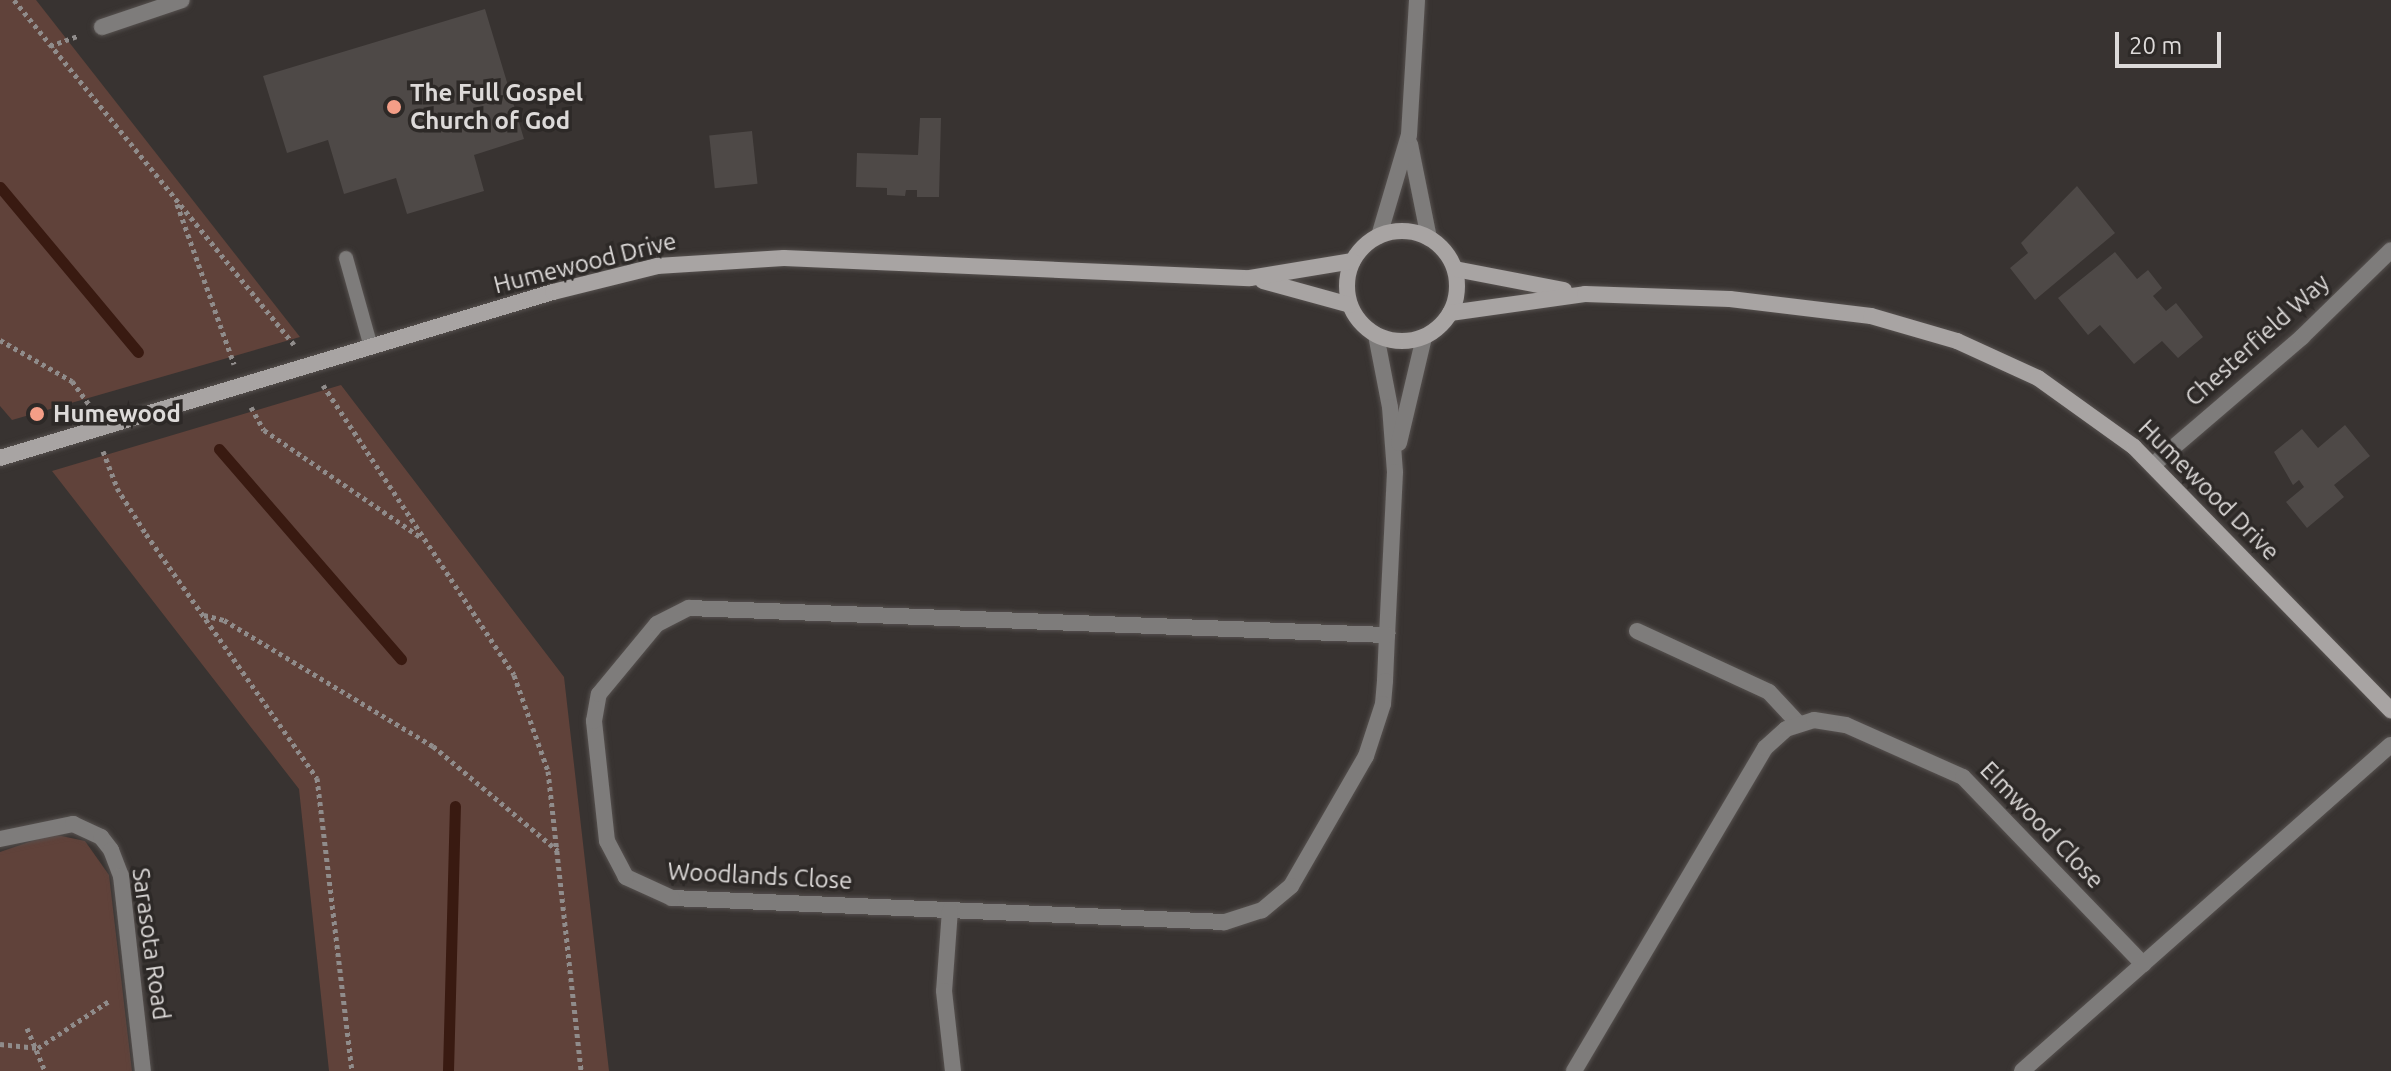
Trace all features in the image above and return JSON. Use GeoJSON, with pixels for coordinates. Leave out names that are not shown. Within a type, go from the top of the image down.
{"type":"FeatureCollection","features":[{"type":"Feature","properties":{"kind":"street"},"geometry":{"type":"LineString","coordinates":[[102,27],[182,0]]}},
{"type":"Feature","properties":{"kind":"street"},"geometry":{"type":"LineString","coordinates":[[1379,236],[1409,231],[1429,238],[1445,251],[1455,269],[1457,291],[1450,313],[1424,337],[1400,341],[1376,335],[1350,305],[1347,283],[1353,261],[1379,236],[1409,135],[1417,0]]}},
{"type":"Feature","properties":{"kind":"street"},"geometry":{"type":"LineString","coordinates":[[1409,135],[1429,238]]}},
{"type":"Feature","properties":{"kind":"street","name":"Chesterfield Way"},"geometry":{"type":"LineString","coordinates":[[2154,464],[2302,337],[2391,250]]}},
{"type":"Feature","properties":{"kind":"street","name":"Humewood Drive"},"geometry":{"type":"LineString","coordinates":[[0,458],[611,276],[711,259],[784,258],[1250,278],[1353,261]]}},
{"type":"Feature","properties":{"kind":"street","name":"Humewood Drive"},"geometry":{"type":"LineString","coordinates":[[1455,269],[1585,294],[1801,305],[1914,325],[2038,378],[2154,464],[2391,710]]}},
{"type":"Feature","properties":{"kind":"street","name":"Humewood Drive"},"geometry":{"type":"LineString","coordinates":[[1250,278],[1350,305]]}},
{"type":"Feature","properties":{"kind":"street","name":"Humewood Drive"},"geometry":{"type":"LineString","coordinates":[[1450,313],[1585,294]]}},
{"type":"Feature","properties":{"kind":"street","name":"Woodlands Close"},"geometry":{"type":"LineString","coordinates":[[1376,335],[1390,407],[1395,472],[1387,635],[1383,704],[1366,756],[1291,886],[1262,910],[1224,922],[672,898],[642,888],[613,860],[607,841],[594,721],[604,683],[657,624],[674,612],[708,605],[1387,635]]}},
{"type":"Feature","properties":{"kind":"street","name":"Woodlands Close"},"geometry":{"type":"LineString","coordinates":[[1395,472],[1424,337]]}},
{"type":"Feature","properties":{"kind":"street"},"geometry":{"type":"LineString","coordinates":[[1574,1071],[1765,748],[1798,723],[1769,692],[1637,631]]}},
{"type":"Feature","properties":{"kind":"street","name":"Elmwood Close"},"geometry":{"type":"LineString","coordinates":[[1798,723],[1830,720],[1846,725],[1963,777],[2143,964]]}},
{"type":"Feature","properties":{"kind":"street"},"geometry":{"type":"LineString","coordinates":[[2022,1071],[2391,745]]}},
{"type":"Feature","properties":{"kind":"street","name":"Sarasota Road"},"geometry":{"type":"LineString","coordinates":[[0,839],[55,824],[73,824],[101,837],[121,876],[143,1071]]}},
{"type":"Feature","properties":{"kind":"street"},"geometry":{"type":"LineString","coordinates":[[950,910],[944,991],[953,1071]]}},
{"type":"Feature","properties":{"kind":"lane"},"geometry":{"type":"LineString","coordinates":[[346,258],[371,347]]}},
{"type":"Feature","properties":{"kind":"path"},"geometry":{"type":"LineString","coordinates":[[14,0],[175,199]]}},
{"type":"Feature","properties":{"kind":"path"},"geometry":{"type":"LineString","coordinates":[[0,340],[72,381],[89,404]]}},
{"type":"Feature","properties":{"kind":"path"},"geometry":{"type":"LineString","coordinates":[[103,450],[117,488],[317,778],[352,1071]]}},
{"type":"Feature","properties":{"kind":"path"},"geometry":{"type":"LineString","coordinates":[[426,541],[514,675],[548,771],[581,1071]]}},
{"type":"Feature","properties":{"kind":"path"},"geometry":{"type":"LineString","coordinates":[[203,615],[224,620],[433,746],[558,851]]}},
{"type":"Feature","properties":{"kind":"path"},"geometry":{"type":"LineString","coordinates":[[0,1044],[38,1048],[133,986]]}},
{"type":"Feature","properties":{"kind":"path"},"geometry":{"type":"LineString","coordinates":[[27,1028],[38,1048],[45,1071]]}},
{"type":"Feature","properties":{"kind":"shaded area"},"geometry":{"type":"Polygon","coordinates":[[[0,0],[36,0],[300,337],[12,420],[0,406],[0,0]]]}},
{"type":"Feature","properties":{"kind":"shaded area"},"geometry":{"type":"Polygon","coordinates":[[[341,385],[564,677],[609,1071],[329,1071],[299,789],[52,471],[341,385]]]}},
{"type":"Feature","properties":{"kind":"shaded area"},"geometry":{"type":"Polygon","coordinates":[[[52,834],[85,841],[109,875],[132,1071],[0,1071],[0,852],[52,834]]]}},
{"type":"Feature","properties":{"kind":"building","name":"The Full Gospel Church of God"},"geometry":{"type":"Polygon","coordinates":[[[485,9],[524,139],[474,155],[484,191],[407,214],[396,178],[344,194],[328,140],[287,153],[263,76],[485,9]]]}},
{"type":"Feature","properties":{"kind":"building"},"geometry":{"type":"Polygon","coordinates":[[[920,118],[941,118],[939,197],[917,197],[917,190],[906,190],[905,196],[887,195],[887,188],[856,187],[857,153],[918,155],[920,118]]]}},
{"type":"Feature","properties":{"kind":"building"},"geometry":{"type":"Polygon","coordinates":[[[752,131],[758,184],[715,188],[709,135],[752,131]]]}},
{"type":"Feature","properties":{"kind":"building"},"geometry":{"type":"Polygon","coordinates":[[[2077,186],[2115,233],[2035,300],[2010,268],[2028,253],[2021,243],[2077,186]]]}},
{"type":"Feature","properties":{"kind":"building"},"geometry":{"type":"Polygon","coordinates":[[[2115,252],[2137,279],[2148,270],[2162,288],[2153,296],[2166,311],[2176,303],[2203,337],[2178,358],[2162,341],[2134,364],[2100,325],[2088,335],[2058,298],[2115,252]]]}},
{"type":"Feature","properties":{"kind":"building"},"geometry":{"type":"Polygon","coordinates":[[[2345,425],[2370,456],[2334,485],[2344,497],[2307,528],[2286,502],[2304,487],[2299,480],[2293,485],[2274,452],[2302,429],[2318,448],[2345,425]]]}},
{"type":"Feature","properties":{"kind":"waterway"},"geometry":{"type":"LineString","coordinates":[[0,187],[138,352]]}},
{"type":"Feature","properties":{"kind":"waterway"},"geometry":{"type":"LineString","coordinates":[[219,449],[401,659]]}},
{"type":"Feature","properties":{"kind":"waterway"},"geometry":{"type":"LineString","coordinates":[[448,1071],[455,806]]}},
{"type":"Feature","properties":{"kind":"place","name":"The Full Gospel Church of God"},"geometry":{"type":"Point","coordinates":[394,107]}},
{"type":"Feature","properties":{"kind":"place","name":"Humewood"},"geometry":{"type":"Point","coordinates":[37,414]}}]}
